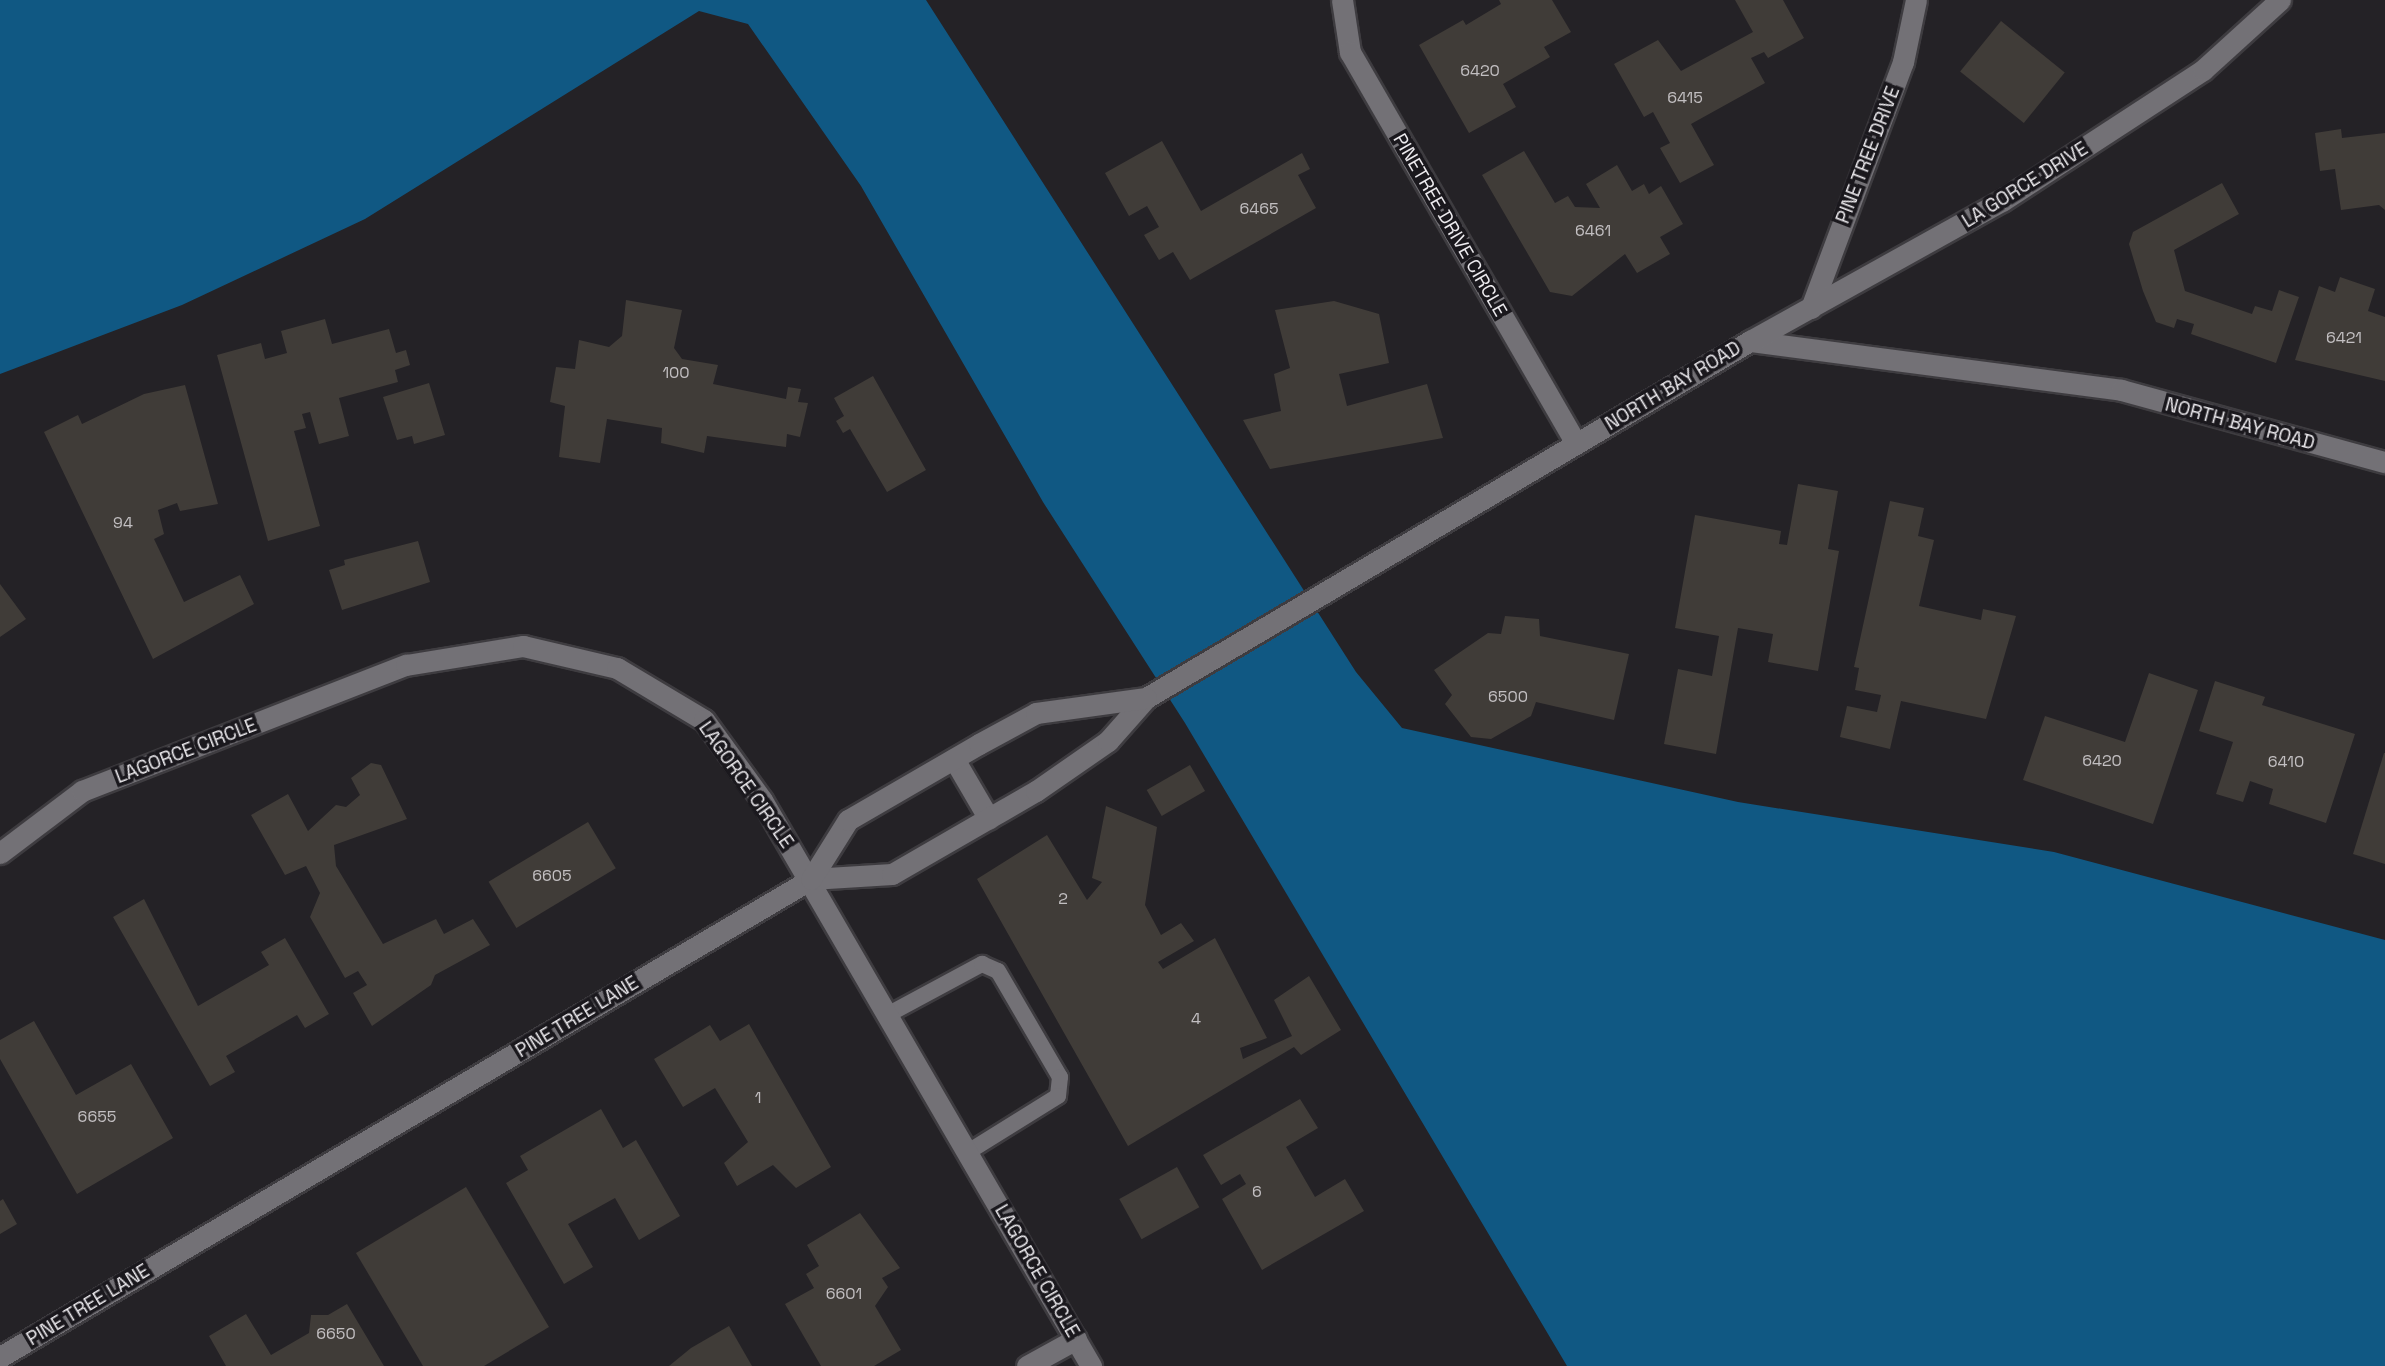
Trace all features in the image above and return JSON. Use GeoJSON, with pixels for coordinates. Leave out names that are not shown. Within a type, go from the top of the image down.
{"type":"FeatureCollection","features":[{"type":"Feature","properties":{"kind":"street","name":"PINETREE DRIVE CIRCLE"},"geometry":{"type":"LineString","coordinates":[[1342,0],[1350,52],[1576,443]]}},
{"type":"Feature","properties":{"kind":"street","name":"PINE TREE DRIVE"},"geometry":{"type":"LineString","coordinates":[[1811,308],[1903,62],[1916,0]]}},
{"type":"Feature","properties":{"kind":"street","name":"LA GORCE DRIVE"},"geometry":{"type":"LineString","coordinates":[[1749,341],[2002,201],[2166,95],[2238,43],[2280,0]]}},
{"type":"Feature","properties":{"kind":"street","name":"NORTH BAY ROAD"},"geometry":{"type":"LineString","coordinates":[[1146,698],[1326,596],[1749,341],[2121,390],[2385,462]]}},
{"type":"Feature","properties":{"kind":"street","name":"LAGORCE CIRCLE"},"geometry":{"type":"LineString","coordinates":[[0,853],[82,791],[405,665],[523,646],[617,668],[704,720],[811,879],[1091,1366]]}},
{"type":"Feature","properties":{"kind":"street","name":"PINE TREE LANE"},"geometry":{"type":"LineString","coordinates":[[0,1357],[811,879],[848,820],[954,759],[1036,713],[1146,698]]}},
{"type":"Feature","properties":{"kind":"street"},"geometry":{"type":"LineString","coordinates":[[811,879],[892,874],[989,819],[1108,741],[1146,698]]}},
{"type":"Feature","properties":{"kind":"street"},"geometry":{"type":"LineString","coordinates":[[954,759],[989,819]]}},
{"type":"Feature","properties":{"kind":"street"},"geometry":{"type":"LineString","coordinates":[[1027,1366],[1076,1339]]}},
{"type":"Feature","properties":{"kind":"lane"},"geometry":{"type":"LineString","coordinates":[[889,1014],[982,964],[998,971],[1060,1077],[1058,1096],[968,1152]]}},
{"type":"Feature","properties":{"kind":"water"},"geometry":{"type":"Polygon","coordinates":[[[0,0],[926,0],[1356,672],[1402,728],[1738,802],[2054,852],[2385,940],[2385,1366],[1567,1366],[1185,723],[1043,502],[861,186],[748,24],[699,11],[365,219],[182,305],[0,374],[0,0]]]}},
{"type":"Feature","properties":{"kind":"building"},"geometry":{"type":"Polygon","coordinates":[[[1499,0],[1552,0],[1571,32],[1544,47],[1550,57],[1503,84],[1516,107],[1469,133],[1419,45],[1463,20],[1466,25],[1501,4],[1499,0]]]}},
{"type":"Feature","properties":{"kind":"building"},"geometry":{"type":"Polygon","coordinates":[[[1735,0],[1783,0],[1804,38],[1768,58],[1764,52],[1751,58],[1765,83],[1691,124],[1714,165],[1680,183],[1660,148],[1670,143],[1653,112],[1644,117],[1614,64],[1658,40],[1681,71],[1753,32],[1735,0]]]}},
{"type":"Feature","properties":{"kind":"building"},"geometry":{"type":"Polygon","coordinates":[[[2001,21],[2065,73],[2024,123],[1960,72],[2001,21]]]}},
{"type":"Feature","properties":{"kind":"building"},"geometry":{"type":"Polygon","coordinates":[[[2341,129],[2342,138],[2385,133],[2385,210],[2379,205],[2341,210],[2335,169],[2320,171],[2315,133],[2341,129]]]}},
{"type":"Feature","properties":{"kind":"building"},"geometry":{"type":"Polygon","coordinates":[[[1162,141],[1201,211],[1302,153],[1310,169],[1298,175],[1316,208],[1190,280],[1173,252],[1159,260],[1144,235],[1159,227],[1147,206],[1129,216],[1105,173],[1162,141]]]}},
{"type":"Feature","properties":{"kind":"building"},"geometry":{"type":"Polygon","coordinates":[[[1524,151],[1555,203],[1568,196],[1575,207],[1600,208],[1586,184],[1617,165],[1632,191],[1644,184],[1649,194],[1661,186],[1683,224],[1660,237],[1670,254],[1637,273],[1625,254],[1572,296],[1550,292],[1482,175],[1524,151]]]}},
{"type":"Feature","properties":{"kind":"building"},"geometry":{"type":"Polygon","coordinates":[[[2222,183],[2239,214],[2174,250],[2185,291],[2252,314],[2255,306],[2272,311],[2279,290],[2299,297],[2276,363],[2191,334],[2194,324],[2177,319],[2174,328],[2156,322],[2143,291],[2129,244],[2133,232],[2222,183]]]}},
{"type":"Feature","properties":{"kind":"building"},"geometry":{"type":"Polygon","coordinates":[[[2340,277],[2375,289],[2368,311],[2385,317],[2385,381],[2295,360],[2319,286],[2335,292],[2340,277]]]}},
{"type":"Feature","properties":{"kind":"building"},"geometry":{"type":"Polygon","coordinates":[[[626,300],[682,310],[674,348],[682,359],[718,365],[713,384],[786,399],[788,387],[801,389],[798,402],[808,403],[800,437],[787,434],[786,447],[707,436],[704,453],[661,443],[662,428],[607,419],[600,463],[559,457],[565,406],[550,402],[556,367],[575,369],[579,340],[609,347],[622,336],[626,300]]]}},
{"type":"Feature","properties":{"kind":"building"},"geometry":{"type":"Polygon","coordinates":[[[1334,301],[1379,314],[1389,363],[1339,374],[1347,406],[1427,384],[1443,438],[1270,469],[1243,420],[1281,411],[1274,374],[1290,368],[1275,310],[1334,301]]]}},
{"type":"Feature","properties":{"kind":"building"},"geometry":{"type":"Polygon","coordinates":[[[325,319],[332,344],[389,329],[396,353],[406,350],[410,365],[395,370],[398,382],[339,398],[349,436],[319,444],[310,412],[302,414],[306,428],[294,431],[320,526],[268,541],[217,355],[261,343],[265,359],[287,353],[281,331],[325,319]]]}},
{"type":"Feature","properties":{"kind":"building"},"geometry":{"type":"Polygon","coordinates":[[[873,376],[926,470],[887,492],[850,429],[843,433],[836,421],[844,416],[834,398],[873,376]]]}},
{"type":"Feature","properties":{"kind":"building"},"geometry":{"type":"Polygon","coordinates":[[[429,383],[445,435],[414,444],[412,436],[397,440],[383,397],[429,383]]]}},
{"type":"Feature","properties":{"kind":"building"},"geometry":{"type":"Polygon","coordinates":[[[185,385],[218,504],[180,511],[177,503],[158,510],[164,534],[154,539],[184,602],[240,575],[254,604],[153,659],[44,432],[78,415],[82,424],[144,394],[185,385]]]}},
{"type":"Feature","properties":{"kind":"building"},"geometry":{"type":"Polygon","coordinates":[[[1798,484],[1838,491],[1828,549],[1839,551],[1818,671],[1768,662],[1773,634],[1738,628],[1716,754],[1664,744],[1678,669],[1712,676],[1719,636],[1675,628],[1695,515],[1781,531],[1779,544],[1787,545],[1798,484]]]}},
{"type":"Feature","properties":{"kind":"building"},"geometry":{"type":"Polygon","coordinates":[[[1890,501],[1924,508],[1918,536],[1934,540],[1919,606],[1981,620],[1983,609],[2016,616],[1986,719],[1901,701],[1890,749],[1840,737],[1847,706],[1877,712],[1881,695],[1855,690],[1859,668],[1854,667],[1890,501]]]}},
{"type":"Feature","properties":{"kind":"building"},"geometry":{"type":"Polygon","coordinates":[[[418,541],[430,582],[342,610],[329,570],[345,565],[344,560],[418,541]]]}},
{"type":"Feature","properties":{"kind":"building"},"geometry":{"type":"Polygon","coordinates":[[[0,584],[26,619],[0,637],[0,584]]]}},
{"type":"Feature","properties":{"kind":"building"},"geometry":{"type":"Polygon","coordinates":[[[1505,616],[1539,619],[1540,636],[1629,654],[1614,720],[1536,702],[1531,716],[1491,739],[1471,737],[1445,704],[1452,695],[1434,670],[1488,633],[1501,634],[1505,616]]]}},
{"type":"Feature","properties":{"kind":"building"},"geometry":{"type":"Polygon","coordinates":[[[2149,673],[2198,690],[2153,824],[2023,780],[2045,716],[2125,742],[2149,673]]]}},
{"type":"Feature","properties":{"kind":"building"},"geometry":{"type":"Polygon","coordinates":[[[2215,681],[2265,697],[2262,705],[2355,734],[2326,823],[2269,804],[2273,789],[2250,781],[2243,802],[2216,794],[2233,742],[2199,731],[2215,681]]]}},
{"type":"Feature","properties":{"kind":"building"},"geometry":{"type":"Polygon","coordinates":[[[2385,753],[2385,864],[2353,854],[2385,753]]]}},
{"type":"Feature","properties":{"kind":"building"},"geometry":{"type":"Polygon","coordinates":[[[371,763],[381,765],[407,819],[334,845],[336,866],[383,944],[436,919],[444,934],[473,919],[490,945],[435,975],[431,985],[372,1026],[353,993],[367,985],[358,971],[345,978],[310,917],[320,893],[306,866],[285,875],[251,815],[288,794],[308,831],[336,805],[346,807],[360,795],[351,778],[371,763]]]}},
{"type":"Feature","properties":{"kind":"building"},"geometry":{"type":"Polygon","coordinates":[[[1190,765],[1205,791],[1162,816],[1147,790],[1190,765]]]}},
{"type":"Feature","properties":{"kind":"building"},"geometry":{"type":"Polygon","coordinates":[[[1106,806],[1157,827],[1145,905],[1161,935],[1181,923],[1194,941],[1158,962],[1163,969],[1215,938],[1267,1038],[1240,1048],[1243,1059],[1292,1036],[1274,1000],[1309,976],[1341,1030],[1301,1055],[1294,1047],[1128,1146],[977,879],[1047,835],[1087,900],[1102,882],[1092,878],[1106,806]]]}},
{"type":"Feature","properties":{"kind":"building"},"geometry":{"type":"Polygon","coordinates":[[[588,822],[616,868],[516,928],[489,882],[588,822]]]}},
{"type":"Feature","properties":{"kind":"building"},"geometry":{"type":"Polygon","coordinates":[[[144,899],[198,1006],[269,965],[261,952],[285,938],[329,1014],[305,1028],[297,1015],[226,1056],[235,1072],[210,1086],[113,917],[144,899]]]}},
{"type":"Feature","properties":{"kind":"building"},"geometry":{"type":"Polygon","coordinates":[[[34,1021],[76,1095],[131,1064],[173,1138],[77,1194],[0,1059],[0,1040],[34,1021]]]}},
{"type":"Feature","properties":{"kind":"building"},"geometry":{"type":"Polygon","coordinates":[[[749,1024],[831,1167],[796,1188],[773,1165],[737,1186],[724,1163],[748,1142],[715,1088],[683,1107],[654,1059],[710,1025],[720,1041],[749,1024]]]}},
{"type":"Feature","properties":{"kind":"building"},"geometry":{"type":"Polygon","coordinates":[[[1300,1099],[1318,1128],[1286,1147],[1315,1197],[1345,1179],[1364,1211],[1262,1270],[1222,1199],[1246,1184],[1240,1174],[1221,1185],[1203,1155],[1300,1099]]]}},
{"type":"Feature","properties":{"kind":"building"},"geometry":{"type":"Polygon","coordinates":[[[601,1109],[623,1148],[636,1140],[680,1216],[639,1240],[615,1198],[568,1224],[593,1267],[564,1284],[506,1183],[528,1170],[520,1156],[601,1109]]]}},
{"type":"Feature","properties":{"kind":"building"},"geometry":{"type":"Polygon","coordinates":[[[1177,1167],[1199,1207],[1142,1239],[1119,1199],[1177,1167]]]}},
{"type":"Feature","properties":{"kind":"building"},"geometry":{"type":"Polygon","coordinates":[[[466,1187],[549,1327],[484,1366],[423,1366],[356,1253],[466,1187]]]}},
{"type":"Feature","properties":{"kind":"building"},"geometry":{"type":"Polygon","coordinates":[[[3,1199],[17,1224],[0,1234],[0,1201],[3,1199]]]}},
{"type":"Feature","properties":{"kind":"building"},"geometry":{"type":"Polygon","coordinates":[[[860,1213],[900,1268],[882,1278],[888,1287],[875,1306],[901,1350],[874,1366],[821,1366],[785,1304],[814,1288],[806,1274],[819,1266],[807,1245],[860,1213]]]}},
{"type":"Feature","properties":{"kind":"building"},"geometry":{"type":"Polygon","coordinates":[[[347,1304],[384,1366],[226,1366],[209,1336],[246,1314],[271,1355],[309,1333],[311,1315],[328,1315],[347,1304]]]}},
{"type":"Feature","properties":{"kind":"building"},"geometry":{"type":"Polygon","coordinates":[[[729,1326],[752,1366],[669,1366],[691,1348],[729,1326]]]}}]}
